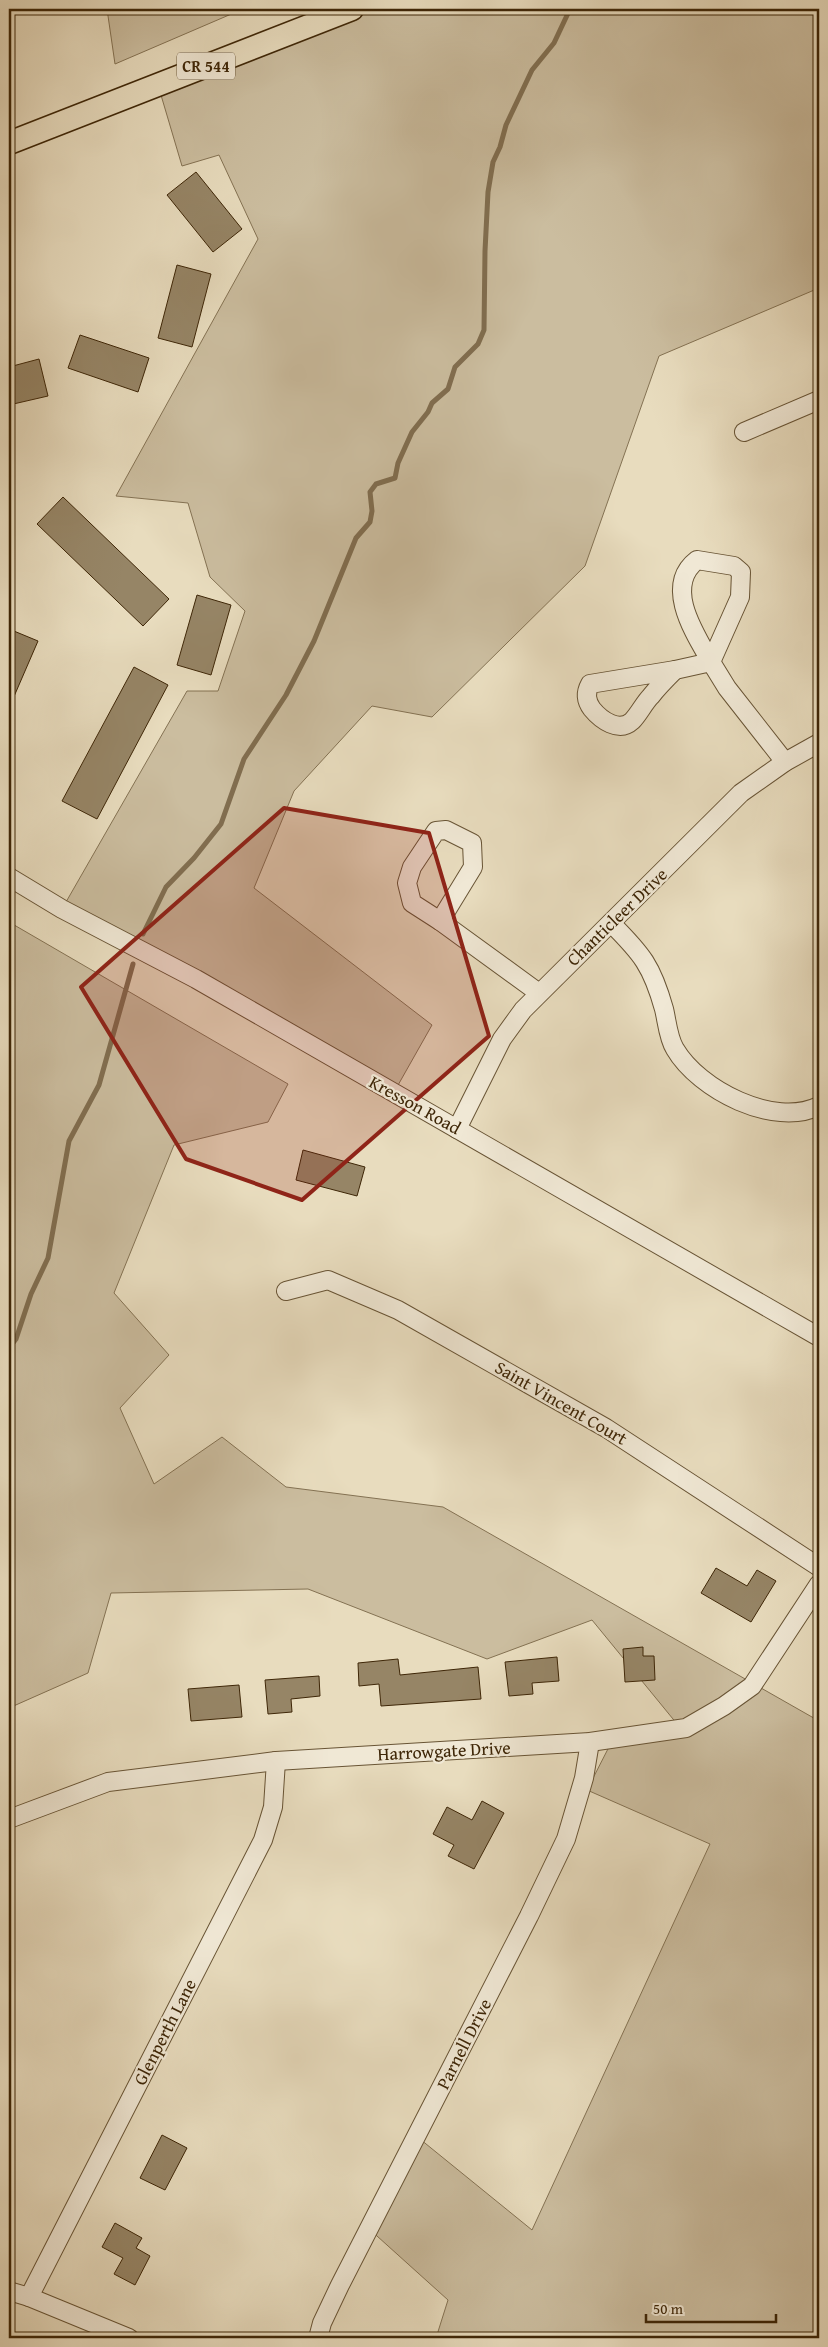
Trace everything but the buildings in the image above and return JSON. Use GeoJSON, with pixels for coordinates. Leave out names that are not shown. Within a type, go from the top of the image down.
{"type":"FeatureCollection","features":[{"type":"Feature","properties":{"kind":"main road","name":"CR 544"},"geometry":{"type":"LineString","coordinates":[[9,144],[352,9]]}},
{"type":"Feature","properties":{"kind":"street"},"geometry":{"type":"LineString","coordinates":[[744,432],[819,400]]}},
{"type":"Feature","properties":{"kind":"street"},"geometry":{"type":"LineString","coordinates":[[711,662],[740,597],[741,572],[734,566],[697,560],[687,568],[683,578],[684,608],[690,625],[711,662],[727,688],[785,762]]}},
{"type":"Feature","properties":{"kind":"street"},"geometry":{"type":"LineString","coordinates":[[675,670],[651,695],[631,722],[620,726],[599,718],[587,700],[586,690],[590,684],[711,662]]}},
{"type":"Feature","properties":{"kind":"street","name":"Chanticleer Drive"},"geometry":{"type":"LineString","coordinates":[[458,1129],[502,1040],[523,1010],[741,793],[785,762],[819,743]]}},
{"type":"Feature","properties":{"kind":"street"},"geometry":{"type":"LineString","coordinates":[[440,921],[473,867],[472,843],[446,830],[436,831],[412,867],[407,882],[412,903],[440,921],[539,993]]}},
{"type":"Feature","properties":{"kind":"street","name":"Kresson Road"},"geometry":{"type":"LineString","coordinates":[[9,877],[62,909],[196,979],[819,1337]]}},
{"type":"Feature","properties":{"kind":"street"},"geometry":{"type":"LineString","coordinates":[[611,923],[639,951],[648,964],[656,982],[674,1049],[694,1072],[726,1094],[760,1110],[794,1113],[808,1112],[819,1106]]}},
{"type":"Feature","properties":{"kind":"street","name":"Saint Vincent Court"},"geometry":{"type":"LineString","coordinates":[[286,1291],[328,1280],[398,1310],[606,1428],[819,1567]]}},
{"type":"Feature","properties":{"kind":"street","name":"Harrowgate Drive"},"geometry":{"type":"LineString","coordinates":[[9,1819],[108,1782],[276,1761],[590,1742],[686,1728],[724,1706],[752,1686],[819,1584]]}},
{"type":"Feature","properties":{"kind":"street","name":"Parnell Drive"},"geometry":{"type":"LineString","coordinates":[[318,2338],[322,2322],[340,2285],[530,1916],[566,1839],[584,1778],[590,1742]]}},
{"type":"Feature","properties":{"kind":"street","name":"Glenperth Lane"},"geometry":{"type":"LineString","coordinates":[[29,2296],[263,1840],[273,1807],[276,1761]]}},
{"type":"Feature","properties":{"kind":"street"},"geometry":{"type":"LineString","coordinates":[[9,2291],[29,2296],[129,2338]]}},
{"type":"Feature","properties":{"kind":"highlighted area"},"geometry":{"type":"Polygon","coordinates":[[[284,808],[429,833],[489,1036],[302,1200],[186,1159],[81,987],[284,808]]]}},
{"type":"Feature","properties":{"kind":"shaded area"},"geometry":{"type":"Polygon","coordinates":[[[107,9],[243,9],[115,64],[107,9]]]}},
{"type":"Feature","properties":{"kind":"shaded area"},"geometry":{"type":"Polygon","coordinates":[[[351,9],[819,9],[819,288],[659,356],[585,566],[432,717],[372,706],[294,791],[254,888],[432,1025],[393,1094],[62,909],[187,691],[218,691],[245,611],[210,577],[188,503],[116,496],[258,239],[219,155],[182,166],[158,85],[351,9]]]}},
{"type":"Feature","properties":{"kind":"shaded area"},"geometry":{"type":"Polygon","coordinates":[[[9,922],[288,1084],[268,1122],[174,1145],[114,1293],[169,1355],[120,1408],[154,1484],[222,1437],[286,1487],[443,1507],[819,1721],[819,2338],[436,2338],[448,2300],[367,2227],[415,2135],[532,2230],[710,1844],[587,1790],[612,1741],[682,1730],[592,1620],[487,1659],[308,1589],[111,1593],[88,1673],[9,1708],[9,922]]]}},
{"type":"Feature","properties":{"kind":"waterway"},"geometry":{"type":"LineString","coordinates":[[143,934],[166,887],[194,858],[221,824],[244,759],[286,695],[314,641],[356,538],[370,522],[372,511],[370,492],[376,484],[395,478],[398,463],[412,432],[428,412],[432,403],[448,389],[455,367],[478,344],[484,330],[488,192],[493,162],[500,147],[506,125],[532,70],[554,43],[570,9]]}},
{"type":"Feature","properties":{"kind":"waterway"},"geometry":{"type":"LineString","coordinates":[[9,1348],[16,1339],[31,1294],[48,1258],[69,1141],[99,1085],[133,964]]}}]}
